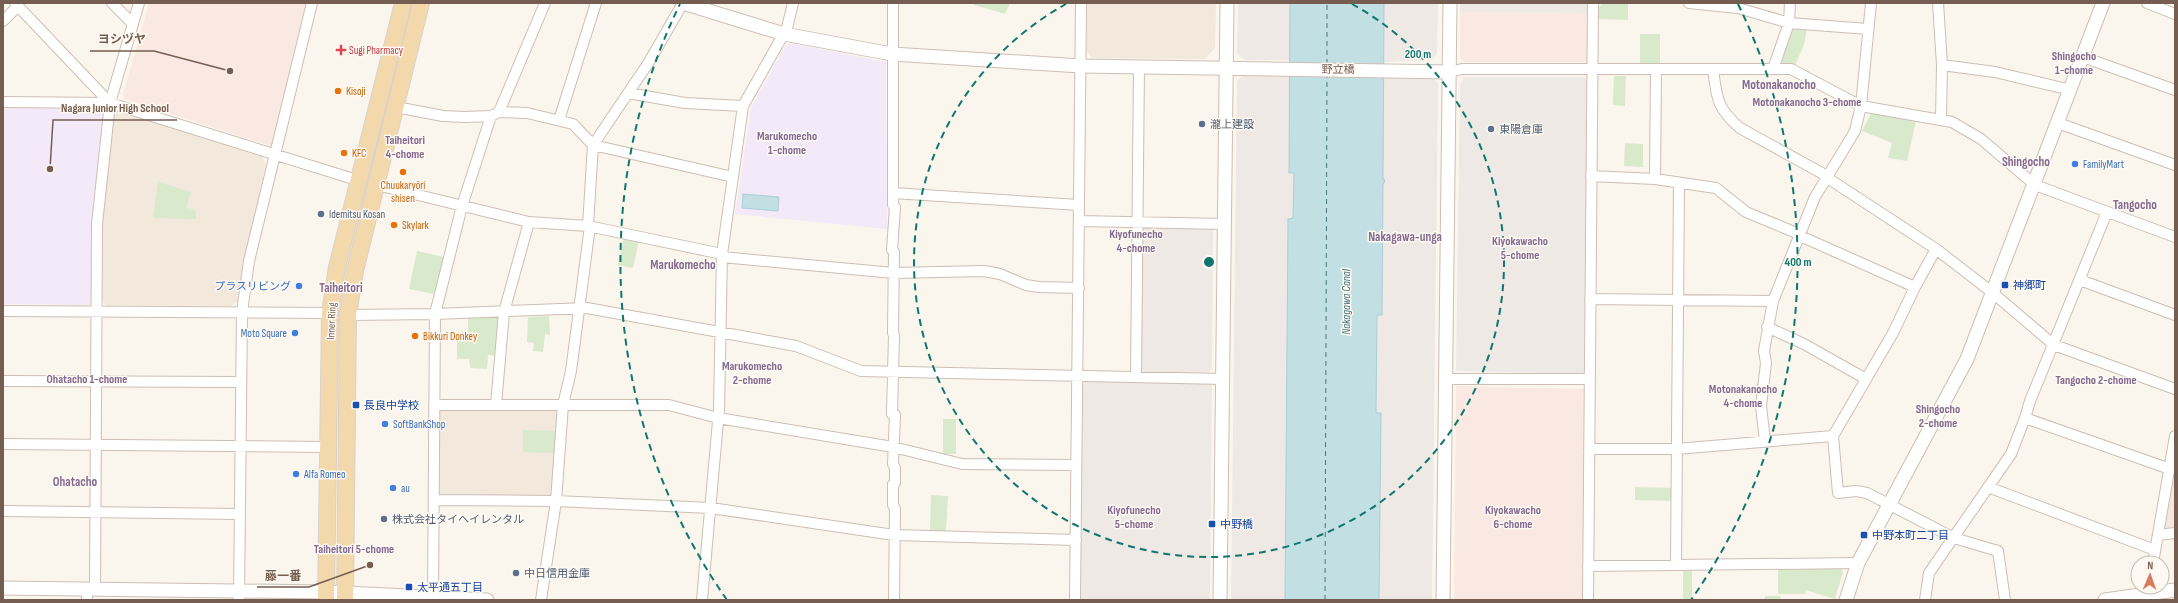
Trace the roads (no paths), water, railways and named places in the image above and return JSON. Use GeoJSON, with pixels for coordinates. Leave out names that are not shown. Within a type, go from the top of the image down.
{"type":"FeatureCollection","features":[{"type":"Feature","properties":{"kind":"main road","name":"Inner Ring"},"geometry":{"type":"LineString","coordinates":[[326,596],[330,313],[337,267],[360,180],[403,3]]}},
{"type":"Feature","properties":{"kind":"main road","name":"Inner Ring"},"geometry":{"type":"LineString","coordinates":[[345,596],[348,314],[355,271],[421,3]]}},
{"type":"Feature","properties":{"kind":"street"},"geometry":{"type":"LineString","coordinates":[[112,3],[133,24]]}},
{"type":"Feature","properties":{"kind":"street"},"geometry":{"type":"LineString","coordinates":[[89,593],[95,512],[97,224],[110,103],[139,3]]}},
{"type":"Feature","properties":{"kind":"street"},"geometry":{"type":"LineString","coordinates":[[239,595],[242,312],[249,261],[312,3]]}},
{"type":"Feature","properties":{"kind":"street"},"geometry":{"type":"LineString","coordinates":[[433,598],[435,314],[462,206],[495,114],[545,3]]}},
{"type":"Feature","properties":{"kind":"street"},"geometry":{"type":"LineString","coordinates":[[559,120],[596,3]]}},
{"type":"Feature","properties":{"kind":"street"},"geometry":{"type":"LineString","coordinates":[[541,600],[556,501],[563,405],[571,371],[589,226],[593,145],[649,62],[683,3]]}},
{"type":"Feature","properties":{"kind":"street","name":"野立橋"},"geometry":{"type":"LineString","coordinates":[[683,3],[784,34],[892,54],[1080,66],[1226,67],[1449,72]]}},
{"type":"Feature","properties":{"kind":"street"},"geometry":{"type":"LineString","coordinates":[[702,600],[718,418],[722,255],[743,106],[784,34],[793,3]]}},
{"type":"Feature","properties":{"kind":"street"},"geometry":{"type":"LineString","coordinates":[[892,3],[892,205],[895,207],[892,250],[894,273],[894,371],[892,414],[895,415],[895,431],[893,433],[892,447],[893,464],[895,468],[895,483],[893,484],[894,600]]}},
{"type":"Feature","properties":{"kind":"street"},"geometry":{"type":"LineString","coordinates":[[1075,600],[1081,3]]}},
{"type":"Feature","properties":{"kind":"street"},"geometry":{"type":"LineString","coordinates":[[1220,600],[1226,3]]}},
{"type":"Feature","properties":{"kind":"street"},"geometry":{"type":"LineString","coordinates":[[1443,600],[1450,3]]}},
{"type":"Feature","properties":{"kind":"street"},"geometry":{"type":"LineString","coordinates":[[1588,600],[1593,3]]}},
{"type":"Feature","properties":{"kind":"street"},"geometry":{"type":"LineString","coordinates":[[1688,3],[1738,8],[1789,24],[1868,29]]}},
{"type":"Feature","properties":{"kind":"street"},"geometry":{"type":"LineString","coordinates":[[1773,69],[1789,24],[1790,3]]}},
{"type":"Feature","properties":{"kind":"street"},"geometry":{"type":"LineString","coordinates":[[1765,441],[1762,406],[1766,363],[1764,351],[1767,327],[1773,302],[1798,234],[1827,177],[1855,132],[1860,106],[1871,3]]}},
{"type":"Feature","properties":{"kind":"street"},"geometry":{"type":"LineString","coordinates":[[1938,3],[1942,65],[1941,120]]}},
{"type":"Feature","properties":{"kind":"street"},"geometry":{"type":"LineString","coordinates":[[1846,600],[1858,563],[1967,359],[2035,186],[2103,3]]}},
{"type":"Feature","properties":{"kind":"street"},"geometry":{"type":"LineString","coordinates":[[2147,3],[2175,14]]}},
{"type":"Feature","properties":{"kind":"street"},"geometry":{"type":"LineString","coordinates":[[3,21],[17,5],[110,103]]}},
{"type":"Feature","properties":{"kind":"street"},"geometry":{"type":"LineString","coordinates":[[2083,57],[2175,90]]}},
{"type":"Feature","properties":{"kind":"street"},"geometry":{"type":"LineString","coordinates":[[1942,65],[1995,72],[2071,90]]}},
{"type":"Feature","properties":{"kind":"street"},"geometry":{"type":"LineString","coordinates":[[1136,377],[1139,66]]}},
{"type":"Feature","properties":{"kind":"street"},"geometry":{"type":"LineString","coordinates":[[1713,69],[1717,102],[1732,121],[1740,128],[1827,177],[1936,249],[1993,293],[2054,345],[2175,389]]}},
{"type":"Feature","properties":{"kind":"street"},"geometry":{"type":"LineString","coordinates":[[1449,72],[1462,70],[1791,69],[1860,106],[1952,122],[1981,139],[2035,186],[2175,237]]}},
{"type":"Feature","properties":{"kind":"street"},"geometry":{"type":"LineString","coordinates":[[1655,179],[1656,70]]}},
{"type":"Feature","properties":{"kind":"street"},"geometry":{"type":"LineString","coordinates":[[628,93],[685,103],[743,106]]}},
{"type":"Feature","properties":{"kind":"street"},"geometry":{"type":"LineString","coordinates":[[3,102],[110,103],[360,180]]}},
{"type":"Feature","properties":{"kind":"street"},"geometry":{"type":"LineString","coordinates":[[396,106],[443,116],[527,113],[573,124],[593,145],[733,177]]}},
{"type":"Feature","properties":{"kind":"street"},"geometry":{"type":"LineString","coordinates":[[2058,122],[2175,165]]}},
{"type":"Feature","properties":{"kind":"street"},"geometry":{"type":"LineString","coordinates":[[1592,176],[1655,179],[1716,188],[1746,212],[1915,286]]}},
{"type":"Feature","properties":{"kind":"street"},"geometry":{"type":"LineString","coordinates":[[1676,565],[1679,183]]}},
{"type":"Feature","properties":{"kind":"street"},"geometry":{"type":"LineString","coordinates":[[377,185],[529,222],[589,226],[722,255],[894,273],[984,271],[1000,274],[1026,285],[1039,288],[1079,288]]}},
{"type":"Feature","properties":{"kind":"street"},"geometry":{"type":"LineString","coordinates":[[893,193],[1079,206]]}},
{"type":"Feature","properties":{"kind":"street"},"geometry":{"type":"LineString","coordinates":[[1925,600],[1928,573],[1954,538],[2011,454],[2030,401],[2107,212]]}},
{"type":"Feature","properties":{"kind":"street"},"geometry":{"type":"LineString","coordinates":[[496,405],[504,312],[529,222]]}},
{"type":"Feature","properties":{"kind":"street"},"geometry":{"type":"LineString","coordinates":[[1079,222],[1224,224]]}},
{"type":"Feature","properties":{"kind":"street"},"geometry":{"type":"LineString","coordinates":[[1936,249],[1915,286],[1893,333],[1833,436],[1838,493],[1856,491],[1867,493],[1954,538],[1998,551],[2005,600]]}},
{"type":"Feature","properties":{"kind":"street"},"geometry":{"type":"LineString","coordinates":[[2080,280],[2175,315]]}},
{"type":"Feature","properties":{"kind":"street"},"geometry":{"type":"LineString","coordinates":[[1590,299],[1773,302]]}},
{"type":"Feature","properties":{"kind":"street"},"geometry":{"type":"LineString","coordinates":[[348,314],[435,314],[579,310],[587,308],[796,346],[861,371],[1223,379]]}},
{"type":"Feature","properties":{"kind":"street"},"geometry":{"type":"LineString","coordinates":[[3,311],[330,313]]}},
{"type":"Feature","properties":{"kind":"street"},"geometry":{"type":"LineString","coordinates":[[1767,327],[1804,344],[1866,379]]}},
{"type":"Feature","properties":{"kind":"street"},"geometry":{"type":"LineString","coordinates":[[1446,379],[1590,379]]}},
{"type":"Feature","properties":{"kind":"street"},"geometry":{"type":"LineString","coordinates":[[3,381],[241,382]]}},
{"type":"Feature","properties":{"kind":"street"},"geometry":{"type":"LineString","coordinates":[[434,405],[669,405],[718,418],[892,447],[962,464],[1076,465]]}},
{"type":"Feature","properties":{"kind":"street"},"geometry":{"type":"LineString","coordinates":[[2025,418],[2170,469]]}},
{"type":"Feature","properties":{"kind":"street"},"geometry":{"type":"LineString","coordinates":[[1589,448],[1676,449],[1833,436]]}},
{"type":"Feature","properties":{"kind":"street"},"geometry":{"type":"LineString","coordinates":[[2155,555],[2175,436]]}},
{"type":"Feature","properties":{"kind":"street"},"geometry":{"type":"LineString","coordinates":[[3,444],[328,447]]}},
{"type":"Feature","properties":{"kind":"street"},"geometry":{"type":"LineString","coordinates":[[1988,487],[2156,550]]}},
{"type":"Feature","properties":{"kind":"street"},"geometry":{"type":"LineString","coordinates":[[434,500],[556,501],[711,508],[894,536],[1076,540]]}},
{"type":"Feature","properties":{"kind":"street"},"geometry":{"type":"LineString","coordinates":[[3,511],[240,514]]}},
{"type":"Feature","properties":{"kind":"street"},"geometry":{"type":"LineString","coordinates":[[2158,535],[2175,533]]}},
{"type":"Feature","properties":{"kind":"street"},"geometry":{"type":"LineString","coordinates":[[1588,566],[1858,563]]}},
{"type":"Feature","properties":{"kind":"street"},"geometry":{"type":"LineString","coordinates":[[3,588],[89,593],[345,596],[487,600]]}},
{"type":"Feature","properties":{"kind":"street"},"geometry":{"type":"LineString","coordinates":[[2106,600],[2141,595]]}},
{"type":"Feature","properties":{"kind":"water","name":"Nakagawa Canal"},"geometry":{"type":"Polygon","coordinates":[[[1290,3],[1384,3],[1383,179],[1385,180],[1383,185],[1382,315],[1377,315],[1376,413],[1381,413],[1379,600],[1285,600],[1288,219],[1293,218],[1294,173],[1289,173],[1290,3]]]}},
{"type":"Feature","properties":{"kind":"water"},"geometry":{"type":"Polygon","coordinates":[[[743,194],[779,197],[778,211],[742,208],[743,194]]]}},
{"type":"Feature","properties":{"kind":"place","name":"Sugi Pharmacy"},"geometry":{"type":"Point","coordinates":[341,50]}},
{"type":"Feature","properties":{"kind":"place","name":"ヨシヅヤ"},"geometry":{"type":"Point","coordinates":[230,71]}},
{"type":"Feature","properties":{"kind":"place","name":"Kisoji"},"geometry":{"type":"Point","coordinates":[338,91]}},
{"type":"Feature","properties":{"kind":"place","name":"瀧上建設"},"geometry":{"type":"Point","coordinates":[1202,124]}},
{"type":"Feature","properties":{"kind":"place","name":"東陽倉庫"},"geometry":{"type":"Point","coordinates":[1491,129]}},
{"type":"Feature","properties":{"kind":"place","name":"KFC"},"geometry":{"type":"Point","coordinates":[344,153]}},
{"type":"Feature","properties":{"kind":"place","name":"FamilyMart"},"geometry":{"type":"Point","coordinates":[2075,164]}},
{"type":"Feature","properties":{"kind":"place","name":"Nagara Junior High School"},"geometry":{"type":"Point","coordinates":[50,169]}},
{"type":"Feature","properties":{"kind":"place","name":"Chuukaryōri shisen"},"geometry":{"type":"Point","coordinates":[403,172]}},
{"type":"Feature","properties":{"kind":"place","name":"Idemitsu Kosan"},"geometry":{"type":"Point","coordinates":[321,214]}},
{"type":"Feature","properties":{"kind":"place","name":"Skylark"},"geometry":{"type":"Point","coordinates":[394,225]}},
{"type":"Feature","properties":{"kind":"place","name":"神郷町"},"geometry":{"type":"Point","coordinates":[2005,285]}},
{"type":"Feature","properties":{"kind":"place","name":"プラスリビング"},"geometry":{"type":"Point","coordinates":[299,286]}},
{"type":"Feature","properties":{"kind":"place","name":"Moto Square"},"geometry":{"type":"Point","coordinates":[295,333]}},
{"type":"Feature","properties":{"kind":"place","name":"Bikkuri Donkey"},"geometry":{"type":"Point","coordinates":[415,336]}},
{"type":"Feature","properties":{"kind":"place","name":"長良中学校"},"geometry":{"type":"Point","coordinates":[356,405]}},
{"type":"Feature","properties":{"kind":"place","name":"SoftBankShop"},"geometry":{"type":"Point","coordinates":[385,424]}},
{"type":"Feature","properties":{"kind":"place","name":"Alfa Romeo"},"geometry":{"type":"Point","coordinates":[296,474]}},
{"type":"Feature","properties":{"kind":"place","name":"au"},"geometry":{"type":"Point","coordinates":[393,488]}},
{"type":"Feature","properties":{"kind":"place","name":"株式会社タイヘイレンタル"},"geometry":{"type":"Point","coordinates":[384,519]}},
{"type":"Feature","properties":{"kind":"place","name":"中野橋"},"geometry":{"type":"Point","coordinates":[1212,524]}},
{"type":"Feature","properties":{"kind":"place","name":"中野本町二丁目"},"geometry":{"type":"Point","coordinates":[1864,535]}},
{"type":"Feature","properties":{"kind":"place","name":"藤一番"},"geometry":{"type":"Point","coordinates":[370,565]}},
{"type":"Feature","properties":{"kind":"place","name":"中日信用金庫"},"geometry":{"type":"Point","coordinates":[516,573]}},
{"type":"Feature","properties":{"kind":"place","name":"太平通五丁目"},"geometry":{"type":"Point","coordinates":[409,587]}},
{"type":"Feature","properties":{"kind":"district","name":"Shingocho 1-chome"},"geometry":{"type":"Point","coordinates":[2074,63]}},
{"type":"Feature","properties":{"kind":"district","name":"Motonakanocho"},"geometry":{"type":"Point","coordinates":[1779,84]}},
{"type":"Feature","properties":{"kind":"district","name":"Motonakanocho 3-chome"},"geometry":{"type":"Point","coordinates":[1807,102]}},
{"type":"Feature","properties":{"kind":"district","name":"Marukomecho 1-chome"},"geometry":{"type":"Point","coordinates":[787,143]}},
{"type":"Feature","properties":{"kind":"district","name":"Taiheitori 4-chome"},"geometry":{"type":"Point","coordinates":[405,147]}},
{"type":"Feature","properties":{"kind":"district","name":"Shingocho"},"geometry":{"type":"Point","coordinates":[2026,161]}},
{"type":"Feature","properties":{"kind":"district","name":"Tangocho"},"geometry":{"type":"Point","coordinates":[2135,204]}},
{"type":"Feature","properties":{"kind":"district","name":"Nakagawa-unga"},"geometry":{"type":"Point","coordinates":[1405,236]}},
{"type":"Feature","properties":{"kind":"district","name":"Kiyofunecho 4-chome"},"geometry":{"type":"Point","coordinates":[1136,241]}},
{"type":"Feature","properties":{"kind":"district","name":"Kiyokawacho 5-chome"},"geometry":{"type":"Point","coordinates":[1520,248]}},
{"type":"Feature","properties":{"kind":"district","name":"Marukomecho"},"geometry":{"type":"Point","coordinates":[683,264]}},
{"type":"Feature","properties":{"kind":"district","name":"Taiheitori"},"geometry":{"type":"Point","coordinates":[341,287]}},
{"type":"Feature","properties":{"kind":"district","name":"Marukomecho 2-chome"},"geometry":{"type":"Point","coordinates":[752,373]}},
{"type":"Feature","properties":{"kind":"district","name":"Ohatacho 1-chome"},"geometry":{"type":"Point","coordinates":[87,379]}},
{"type":"Feature","properties":{"kind":"district","name":"Tangocho 2-chome"},"geometry":{"type":"Point","coordinates":[2096,380]}},
{"type":"Feature","properties":{"kind":"district","name":"Motonakanocho 4-chome"},"geometry":{"type":"Point","coordinates":[1743,396]}},
{"type":"Feature","properties":{"kind":"district","name":"Shingocho 2-chome"},"geometry":{"type":"Point","coordinates":[1938,416]}},
{"type":"Feature","properties":{"kind":"district","name":"Ohatacho"},"geometry":{"type":"Point","coordinates":[75,481]}},
{"type":"Feature","properties":{"kind":"district","name":"Kiyofunecho 5-chome"},"geometry":{"type":"Point","coordinates":[1134,517]}},
{"type":"Feature","properties":{"kind":"district","name":"Kiyokawacho 6-chome"},"geometry":{"type":"Point","coordinates":[1513,517]}},
{"type":"Feature","properties":{"kind":"district","name":"Taiheitori 5-chome"},"geometry":{"type":"Point","coordinates":[354,549]}}]}
